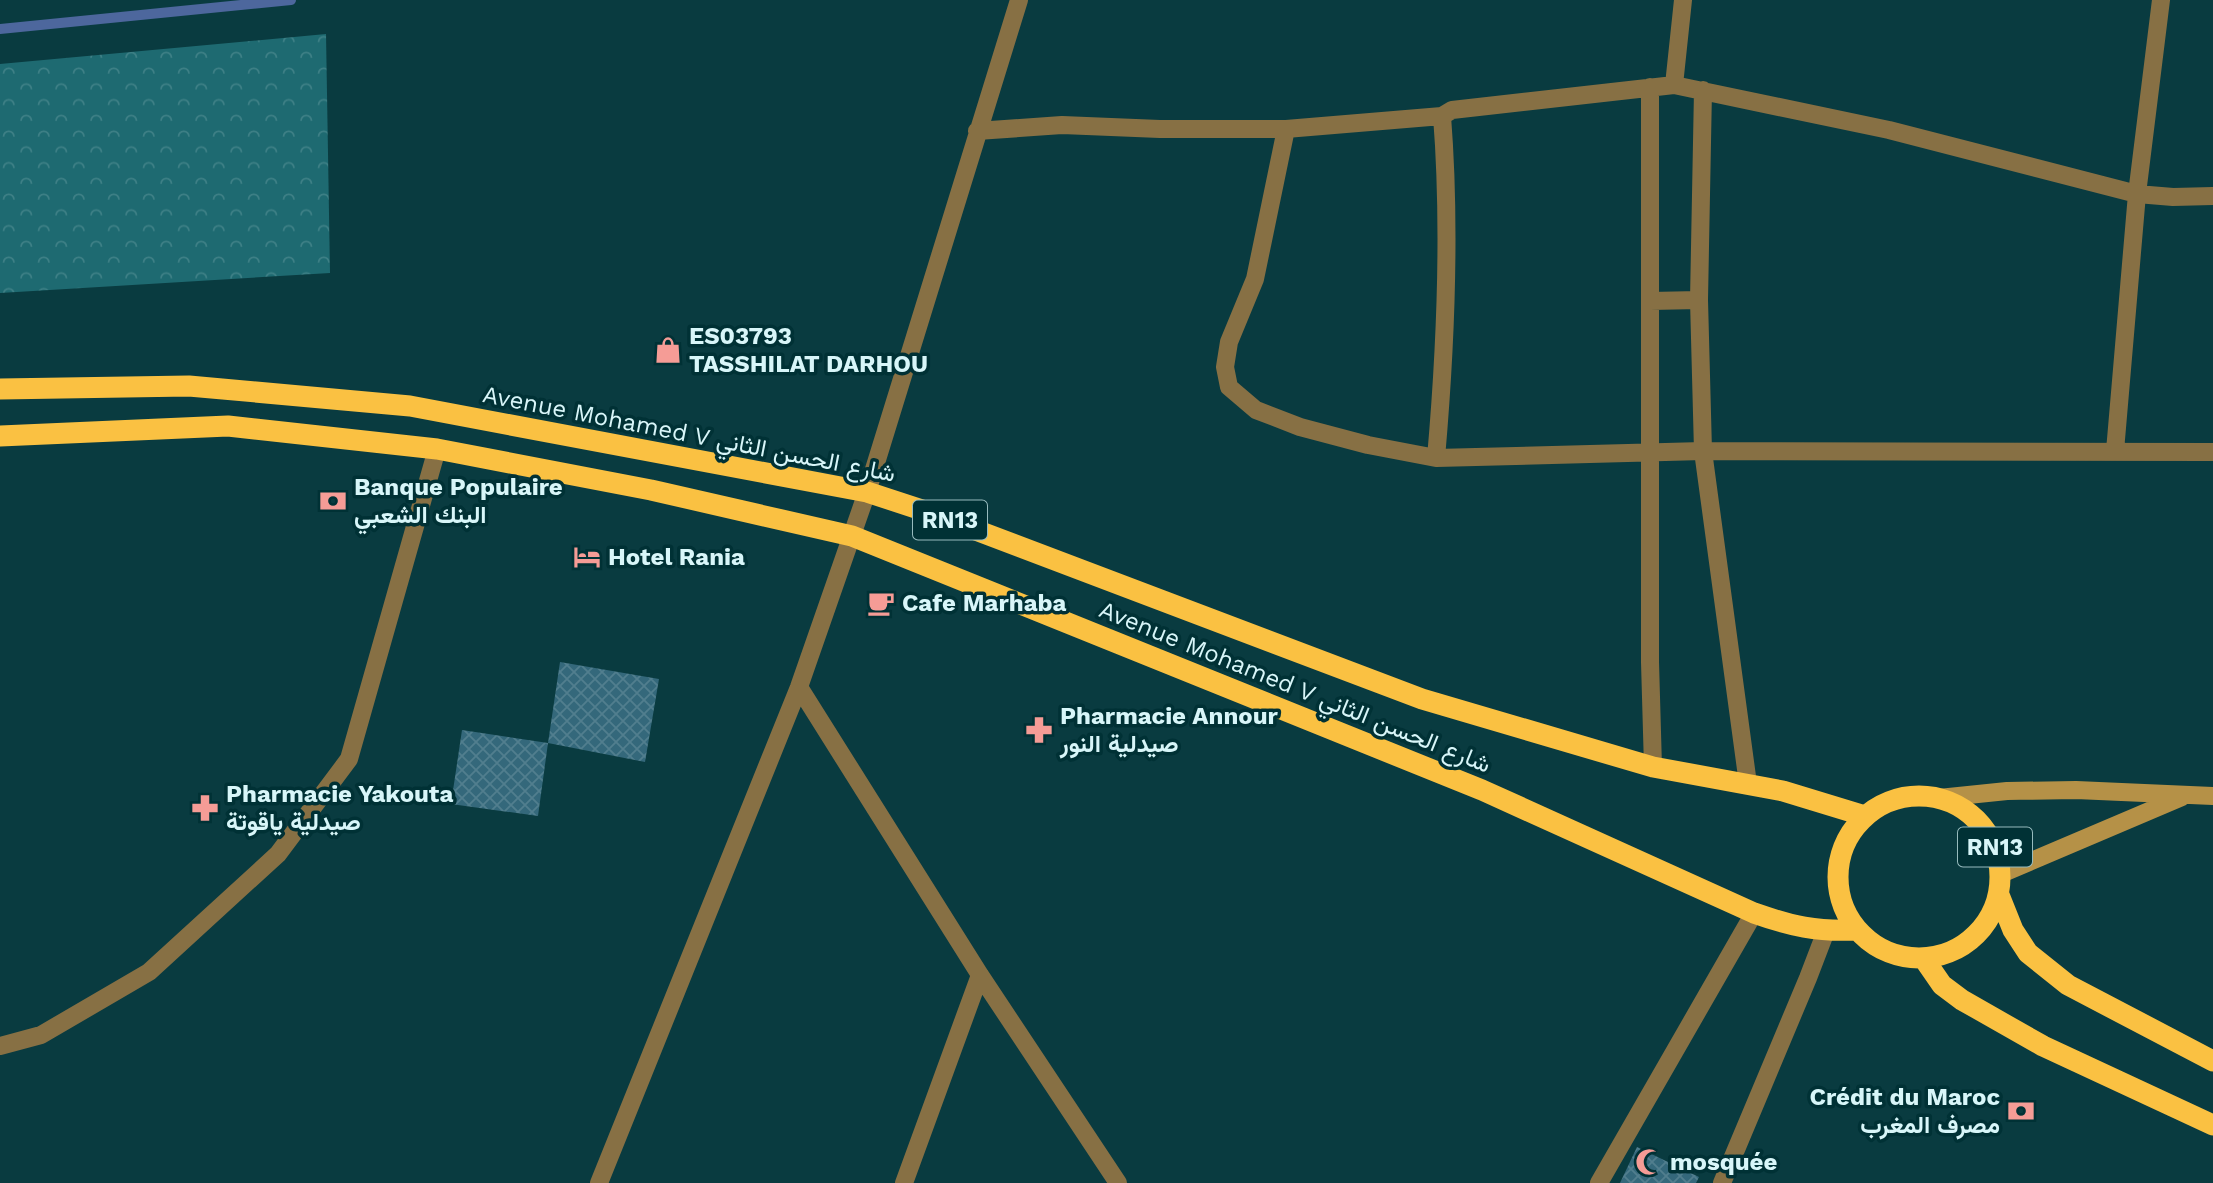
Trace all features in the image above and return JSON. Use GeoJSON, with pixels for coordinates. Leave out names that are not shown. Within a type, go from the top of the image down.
{"type":"FeatureCollection","features":[{"type":"Feature","properties":{"kind":"highway","name":"Avenue Mohamed V شارع الحسن الثاني"},"geometry":{"type":"LineString","coordinates":[[0,389],[189,386],[410,406],[867,492],[928,512],[1422,699],[1653,767],[1783,791],[1865,816]]}},
{"type":"Feature","properties":{"kind":"highway","name":"Avenue Mohamed V شارع الحسن الثاني"},"geometry":{"type":"LineString","coordinates":[[0,436],[228,426],[437,449],[651,490],[852,536],[1482,790],[1754,913],[1781,923],[1826,931],[1856,930]]}},
{"type":"Feature","properties":{"kind":"highway","name":"RN13"},"geometry":{"type":"LineString","coordinates":[[2000,884],[1989,919],[1972,939],[1950,953],[1924,959],[1899,957],[1875,946],[1856,930],[1843,907],[1838,882],[1840,858],[1849,835],[1865,816],[1887,802],[1913,795],[1939,797],[1963,808],[1983,826],[1997,852],[2000,884],[2013,930],[2028,953],[2068,985],[2213,1061]]}},
{"type":"Feature","properties":{"kind":"highway"},"geometry":{"type":"LineString","coordinates":[[1924,959],[1942,985],[1962,1000],[2043,1046],[2213,1125]]}},
{"type":"Feature","properties":{"kind":"main road"},"geometry":{"type":"LineString","coordinates":[[1939,797],[2007,790],[2213,796]]}},
{"type":"Feature","properties":{"kind":"main road"},"geometry":{"type":"LineString","coordinates":[[2000,884],[2188,795]]}},
{"type":"Feature","properties":{"kind":"street"},"geometry":{"type":"LineString","coordinates":[[599,1183],[799,687],[867,492],[977,131],[1020,0]]}},
{"type":"Feature","properties":{"kind":"street"},"geometry":{"type":"LineString","coordinates":[[1674,85],[1683,0]]}},
{"type":"Feature","properties":{"kind":"street"},"geometry":{"type":"LineString","coordinates":[[2115,451],[2137,194],[2161,0]]}},
{"type":"Feature","properties":{"kind":"street"},"geometry":{"type":"LineString","coordinates":[[977,131],[1062,125],[1160,129],[1286,129],[1442,116],[1452,110],[1674,85],[1889,130],[2137,194],[2213,196]]}},
{"type":"Feature","properties":{"kind":"street"},"geometry":{"type":"LineString","coordinates":[[1650,87],[1650,662],[1653,767]]}},
{"type":"Feature","properties":{"kind":"street"},"geometry":{"type":"LineString","coordinates":[[1703,90],[1699,300],[1703,451],[1748,784]]}},
{"type":"Feature","properties":{"kind":"street"},"geometry":{"type":"LineString","coordinates":[[1436,458],[1445,360],[1447,265],[1442,116]]}},
{"type":"Feature","properties":{"kind":"street"},"geometry":{"type":"LineString","coordinates":[[1286,129],[1255,279],[1229,342],[1225,368],[1229,387],[1256,410],[1300,427],[1368,445],[1436,458],[1703,451],[2213,453]]}},
{"type":"Feature","properties":{"kind":"street"},"geometry":{"type":"LineString","coordinates":[[1650,301],[1699,300]]}},
{"type":"Feature","properties":{"kind":"street"},"geometry":{"type":"LineString","coordinates":[[0,1046],[41,1035],[149,972],[278,854],[349,759],[437,449]]}},
{"type":"Feature","properties":{"kind":"street"},"geometry":{"type":"LineString","coordinates":[[799,687],[980,975],[1118,1183]]}},
{"type":"Feature","properties":{"kind":"street"},"geometry":{"type":"LineString","coordinates":[[1599,1183],[1754,913]]}},
{"type":"Feature","properties":{"kind":"street"},"geometry":{"type":"LineString","coordinates":[[1721,1183],[1826,931]]}},
{"type":"Feature","properties":{"kind":"street"},"geometry":{"type":"LineString","coordinates":[[904,1183],[980,975]]}},
{"type":"Feature","properties":{"kind":"green space"},"geometry":{"type":"Polygon","coordinates":[[[326,34],[330,273],[0,293],[0,64],[326,34]]]}},
{"type":"Feature","properties":{"kind":"building"},"geometry":{"type":"Polygon","coordinates":[[[560,662],[659,679],[645,762],[548,743],[560,662]]]}},
{"type":"Feature","properties":{"kind":"building"},"geometry":{"type":"Polygon","coordinates":[[[462,730],[548,743],[538,816],[451,804],[462,730]]]}},
{"type":"Feature","properties":{"kind":"building","name":"mosquée"},"geometry":{"type":"Polygon","coordinates":[[[1637,1147],[1699,1177],[1696,1183],[1620,1183],[1637,1147]]]}},
{"type":"Feature","properties":{"kind":"waterway"},"geometry":{"type":"LineString","coordinates":[[0,29],[291,0]]}},
{"type":"Feature","properties":{"kind":"place","name":"ES03793 TASSHILAT DARHOU"},"geometry":{"type":"Point","coordinates":[668,350]}},
{"type":"Feature","properties":{"kind":"place","name":"Banque Populaire البنك الشعبي"},"geometry":{"type":"Point","coordinates":[333,501]}},
{"type":"Feature","properties":{"kind":"place","name":"Hotel Rania"},"geometry":{"type":"Point","coordinates":[587,557]}},
{"type":"Feature","properties":{"kind":"place","name":"Cafe Marhaba"},"geometry":{"type":"Point","coordinates":[881,603]}},
{"type":"Feature","properties":{"kind":"place","name":"Pharmacie Annour صيدلية النور"},"geometry":{"type":"Point","coordinates":[1039,730]}},
{"type":"Feature","properties":{"kind":"place","name":"Pharmacie Yakouta صيدلية ياقوتة"},"geometry":{"type":"Point","coordinates":[205,808]}},
{"type":"Feature","properties":{"kind":"place","name":"Crédit du Maroc مصرف المغرب"},"geometry":{"type":"Point","coordinates":[2021,1111]}},
{"type":"Feature","properties":{"kind":"place","name":"mosquée"},"geometry":{"type":"Point","coordinates":[1649,1162]}}]}
